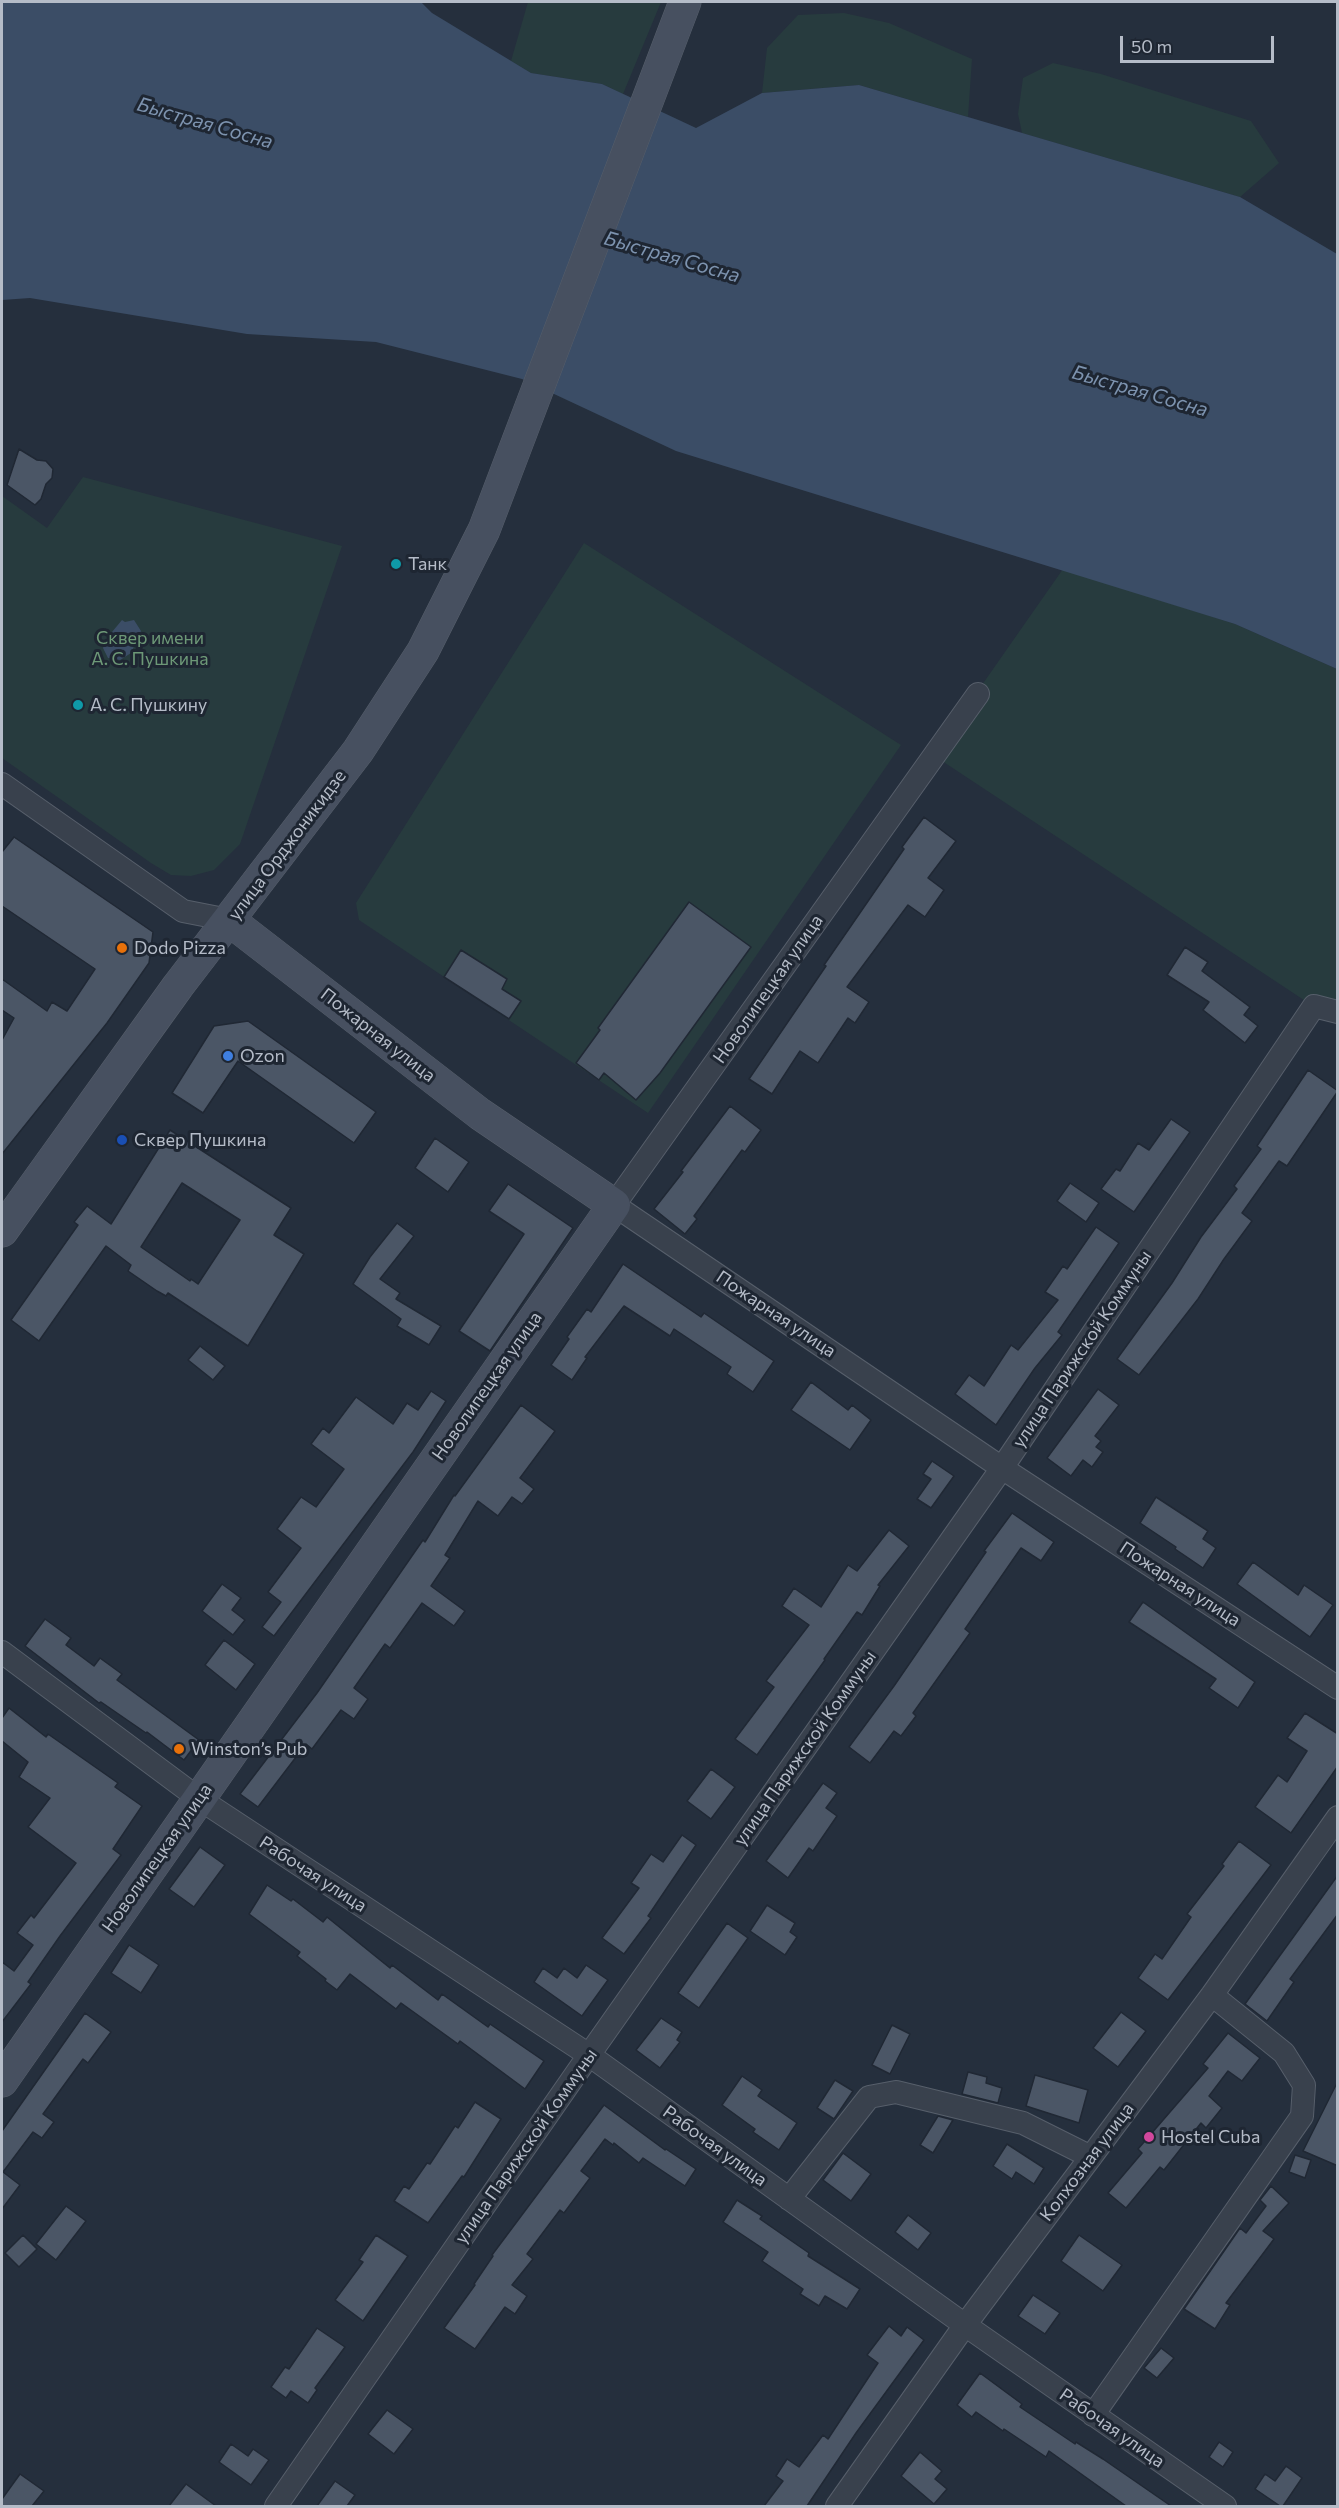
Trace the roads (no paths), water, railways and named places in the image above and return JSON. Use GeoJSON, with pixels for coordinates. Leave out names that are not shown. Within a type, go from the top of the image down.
{"type":"FeatureCollection","features":[{"type":"Feature","properties":{"kind":"street","name":"улица Орджоникидзе"},"geometry":{"type":"LineString","coordinates":[[2,1231],[178,986],[358,751],[423,651],[484,530],[685,2]]}},
{"type":"Feature","properties":{"kind":"street","name":"Новолипецкая улица"},"geometry":{"type":"LineString","coordinates":[[2,2081],[614,1205],[978,694]]}},
{"type":"Feature","properties":{"kind":"street"},"geometry":{"type":"LineString","coordinates":[[2,784],[183,911],[229,921]]}},
{"type":"Feature","properties":{"kind":"street","name":"Пожарная улица"},"geometry":{"type":"LineString","coordinates":[[229,921],[480,1114],[1002,1468],[1338,1688]]}},
{"type":"Feature","properties":{"kind":"street","name":"улица Парижской Коммуны"},"geometry":{"type":"LineString","coordinates":[[276,2506],[589,2055],[1002,1468],[1314,1006],[1338,1012]]}},
{"type":"Feature","properties":{"kind":"street","name":"Рабочая улица"},"geometry":{"type":"LineString","coordinates":[[2,1652],[198,1798],[589,2055],[965,2325],[1225,2506]]}},
{"type":"Feature","properties":{"kind":"street","name":"Колхозная улица"},"geometry":{"type":"LineString","coordinates":[[837,2506],[965,2325],[1212,1995],[1338,1816]]}},
{"type":"Feature","properties":{"kind":"street"},"geometry":{"type":"LineString","coordinates":[[1093,2415],[1302,2116],[1304,2085],[1284,2053],[1212,1995]]}},
{"type":"Feature","properties":{"kind":"street"},"geometry":{"type":"LineString","coordinates":[[789,2199],[869,2097],[896,2092],[1023,2123],[1091,2157]]}},
{"type":"Feature","properties":{"kind":"water","name":"Быстрая Сосна"},"geometry":{"type":"Polygon","coordinates":[[[2,2],[421,2],[432,13],[531,73],[602,84],[696,128],[762,93],[859,85],[1240,197],[1337,254],[1337,669],[1235,624],[676,451],[522,379],[376,342],[247,334],[30,298],[2,300],[2,2]]]}},
{"type":"Feature","properties":{"kind":"water"},"geometry":{"type":"Polygon","coordinates":[[[122,620],[125,622],[134,620],[141,631],[131,653],[120,660],[108,658],[103,648],[107,638],[122,620]]]}},
{"type":"Feature","properties":{"kind":"place","name":"Танк"},"geometry":{"type":"Point","coordinates":[396,564]}},
{"type":"Feature","properties":{"kind":"place","name":"А. С. Пушкину"},"geometry":{"type":"Point","coordinates":[78,705]}},
{"type":"Feature","properties":{"kind":"place","name":"Dodo Pizza"},"geometry":{"type":"Point","coordinates":[122,948]}},
{"type":"Feature","properties":{"kind":"place","name":"Ozon"},"geometry":{"type":"Point","coordinates":[228,1056]}},
{"type":"Feature","properties":{"kind":"place","name":"Сквер Пушкина"},"geometry":{"type":"Point","coordinates":[122,1140]}},
{"type":"Feature","properties":{"kind":"place","name":"Winston’s Pub"},"geometry":{"type":"Point","coordinates":[179,1749]}},
{"type":"Feature","properties":{"kind":"place","name":"Hostel Cuba"},"geometry":{"type":"Point","coordinates":[1149,2137]}},
{"type":"Feature","properties":{"kind":"park label","name":"Сквер имени А. С. Пушкина"},"geometry":{"type":"Point","coordinates":[150,648]}}]}
